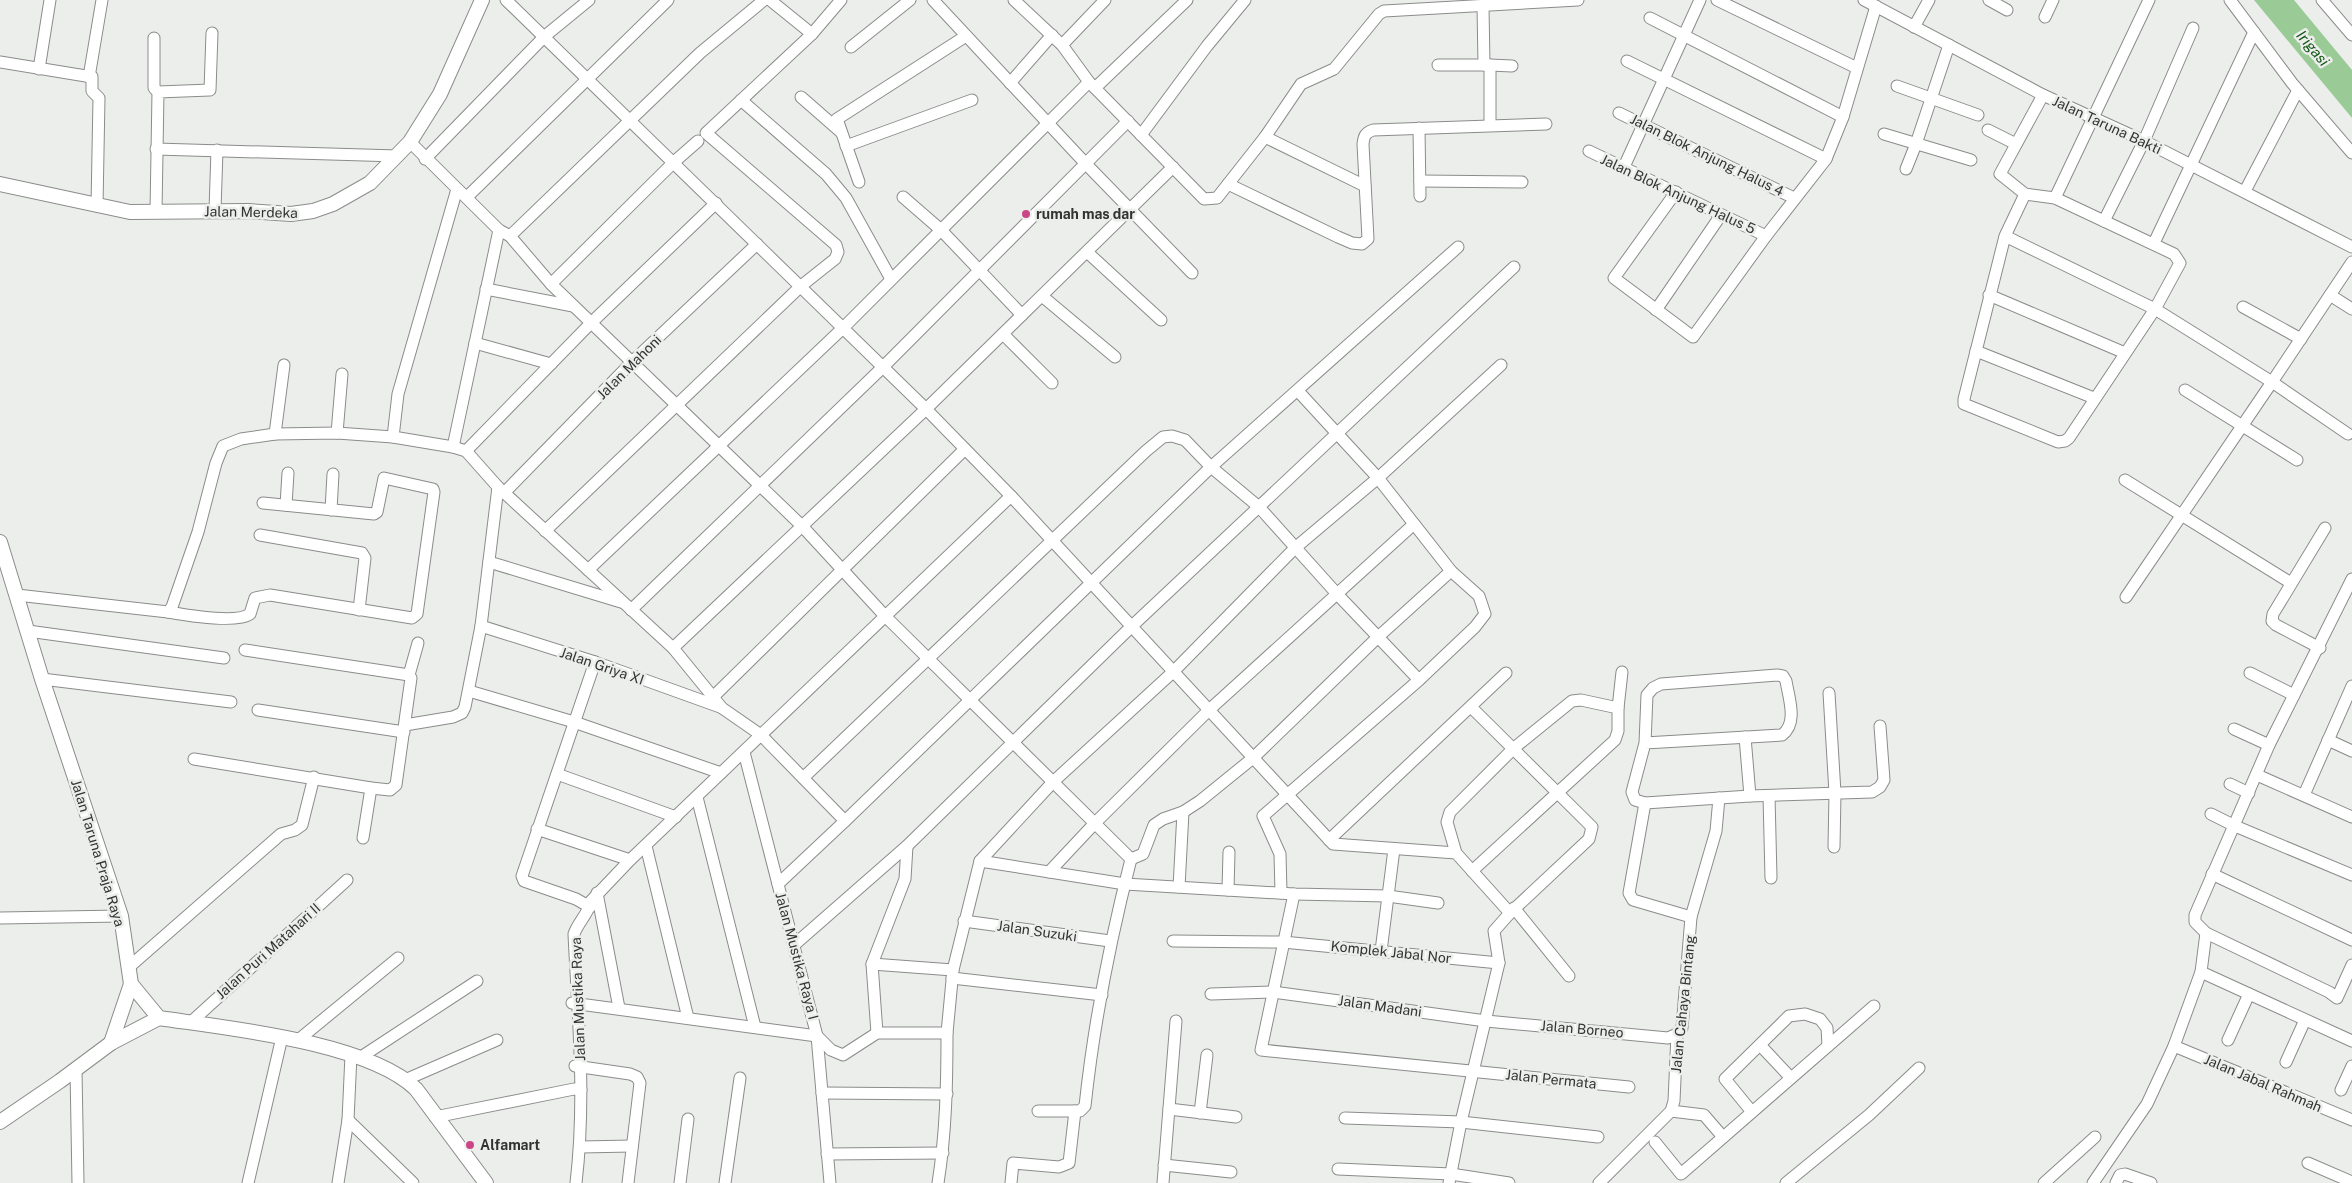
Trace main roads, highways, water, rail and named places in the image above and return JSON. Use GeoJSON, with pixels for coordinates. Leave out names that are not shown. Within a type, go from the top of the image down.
{"type":"FeatureCollection","features":[{"type":"Feature","properties":{"kind":"water","name":"Irigasi"},"geometry":{"type":"Polygon","coordinates":[[[2254,0],[2294,0],[2352,70],[2352,118],[2254,0]]]}},
{"type":"Feature","properties":{"kind":"place","name":"rumah mas dar"},"geometry":{"type":"Point","coordinates":[1026,214]}},
{"type":"Feature","properties":{"kind":"place","name":"Alfamart"},"geometry":{"type":"Point","coordinates":[470,1145]}}]}
